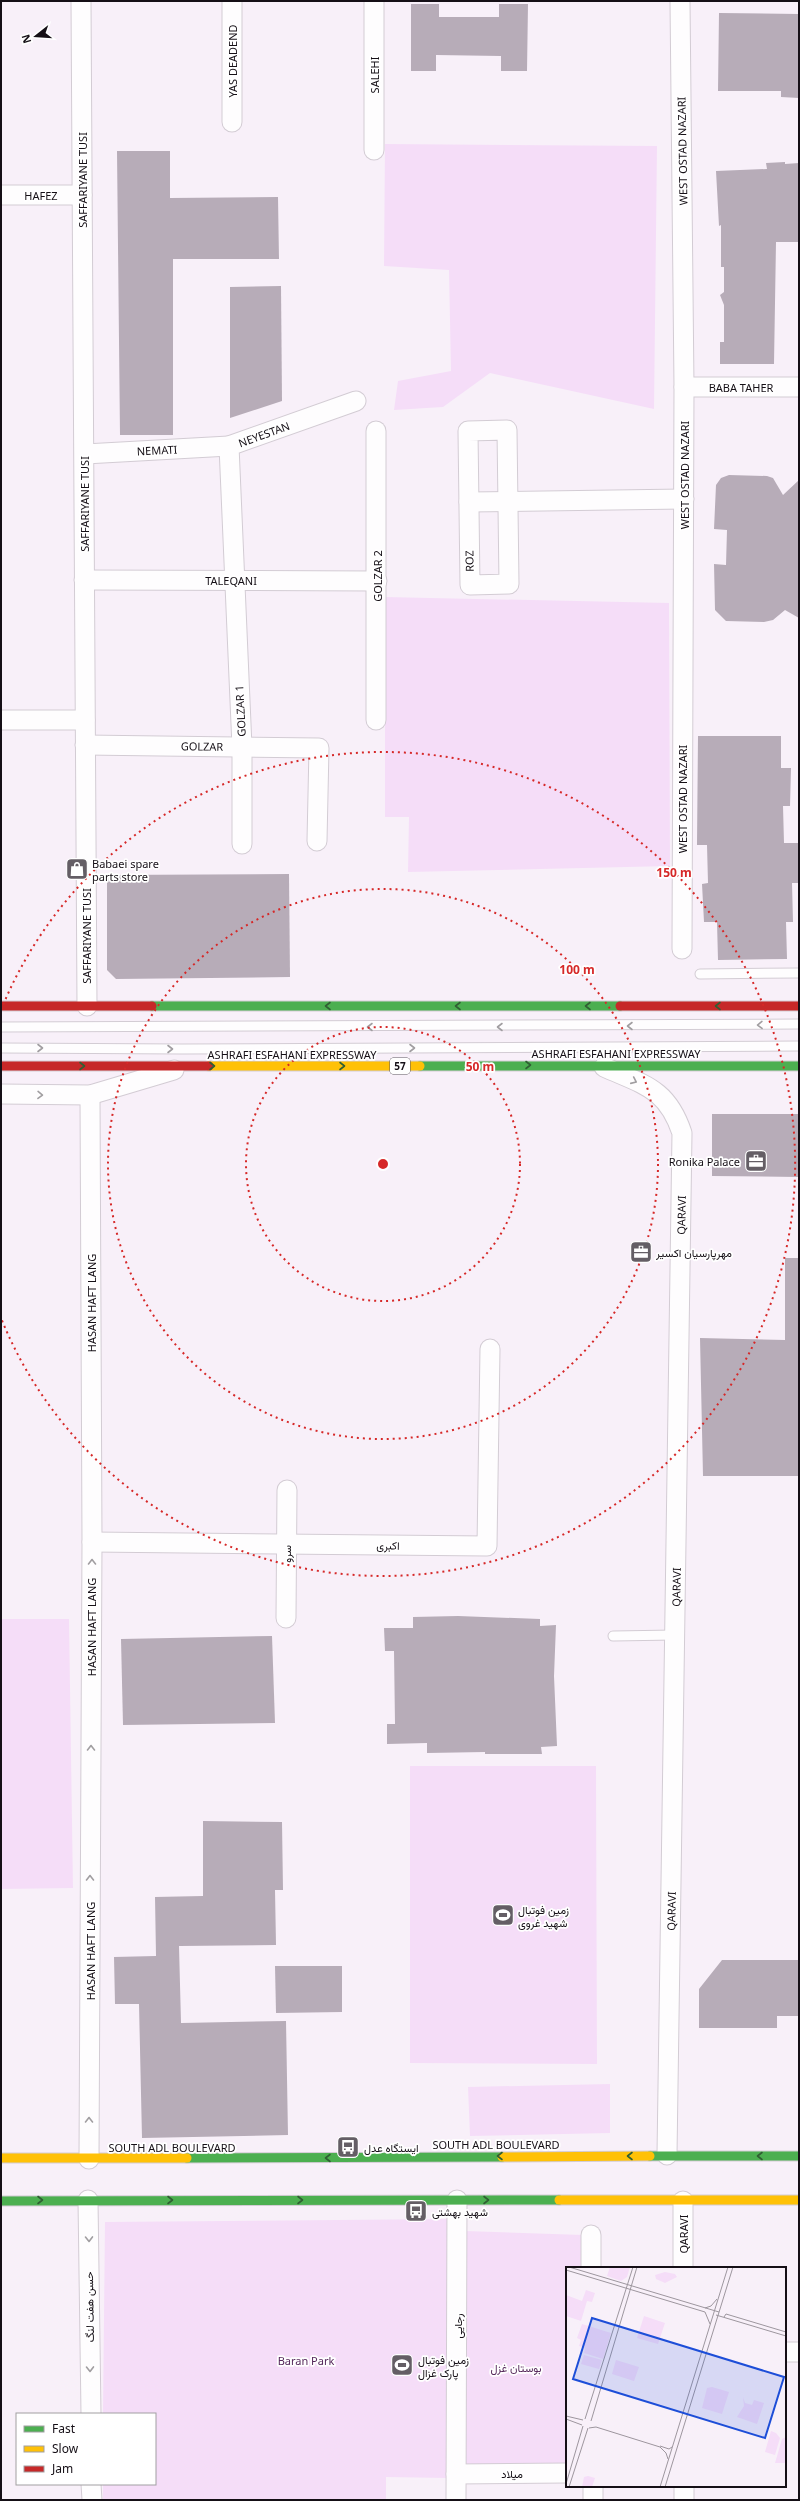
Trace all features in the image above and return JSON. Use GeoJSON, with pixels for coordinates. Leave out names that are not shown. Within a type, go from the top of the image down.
{"type":"FeatureCollection","features":[{"type":"Feature","properties":{"kind":"main road"},"geometry":{"type":"LineString","coordinates":[[1,1006],[799,1006]]}},
{"type":"Feature","properties":{"kind":"main road","name":"ASHRAFI ESFAHANI EXPRESSWAY"},"geometry":{"type":"LineString","coordinates":[[1,1066],[799,1066]]}},
{"type":"Feature","properties":{"kind":"main road","name":"SOUTH ADL BOULEVARD"},"geometry":{"type":"LineString","coordinates":[[1,2158],[89,2159],[667,2155],[799,2156]]}},
{"type":"Feature","properties":{"kind":"main road"},"geometry":{"type":"LineString","coordinates":[[1,2201],[799,2200]]}},
{"type":"Feature","properties":{"kind":"street","name":"SAFFARIYANE TUSI"},"geometry":{"type":"LineString","coordinates":[[81,1],[87,1006]]}},
{"type":"Feature","properties":{"kind":"street","name":"YAS DEADEND"},"geometry":{"type":"LineString","coordinates":[[232,1],[232,122]]}},
{"type":"Feature","properties":{"kind":"street","name":"SALEHI"},"geometry":{"type":"LineString","coordinates":[[374,1],[374,150]]}},
{"type":"Feature","properties":{"kind":"street","name":"WEST OSTAD NAZARI"},"geometry":{"type":"LineString","coordinates":[[680,1],[684,387],[682,949]]}},
{"type":"Feature","properties":{"kind":"street","name":"HAFEZ"},"geometry":{"type":"LineString","coordinates":[[1,195],[82,195]]}},
{"type":"Feature","properties":{"kind":"street","name":"BABA TAHER"},"geometry":{"type":"LineString","coordinates":[[684,387],[799,387]]}},
{"type":"Feature","properties":{"kind":"street","name":"NEYESTAN"},"geometry":{"type":"LineString","coordinates":[[234,579],[229,446],[356,401]]}},
{"type":"Feature","properties":{"kind":"street","name":"ROZ"},"geometry":{"type":"LineString","coordinates":[[507,430],[508,502],[510,584],[470,585],[468,431],[507,430]]}},
{"type":"Feature","properties":{"kind":"street","name":"GOLZAR 2"},"geometry":{"type":"LineString","coordinates":[[376,431],[376,720]]}},
{"type":"Feature","properties":{"kind":"street","name":"NEMATI"},"geometry":{"type":"LineString","coordinates":[[84,454],[229,446]]}},
{"type":"Feature","properties":{"kind":"street"},"geometry":{"type":"LineString","coordinates":[[469,502],[684,499]]}},
{"type":"Feature","properties":{"kind":"street","name":"TALEQANI"},"geometry":{"type":"LineString","coordinates":[[84,580],[234,579],[377,581]]}},
{"type":"Feature","properties":{"kind":"street","name":"GOLZAR 1"},"geometry":{"type":"LineString","coordinates":[[234,579],[242,747],[242,844]]}},
{"type":"Feature","properties":{"kind":"street"},"geometry":{"type":"LineString","coordinates":[[1,720],[85,720]]}},
{"type":"Feature","properties":{"kind":"street","name":"GOLZAR"},"geometry":{"type":"LineString","coordinates":[[85,745],[319,748],[317,841]]}},
{"type":"Feature","properties":{"kind":"street","name":"QARAVI"},"geometry":{"type":"LineString","coordinates":[[598,1065],[639,1083],[662,1096],[674,1110],[682,1133],[667,2155]]}},
{"type":"Feature","properties":{"kind":"street"},"geometry":{"type":"LineString","coordinates":[[1,1094],[90,1095],[185,1066]]}},
{"type":"Feature","properties":{"kind":"street","name":"HASAN HAFT LANG"},"geometry":{"type":"LineString","coordinates":[[89,2159],[92,1542],[90,1095]]}},
{"type":"Feature","properties":{"kind":"street","name":"اکبری"},"geometry":{"type":"LineString","coordinates":[[92,1542],[487,1546],[490,1349]]}},
{"type":"Feature","properties":{"kind":"street","name":"سرو"},"geometry":{"type":"LineString","coordinates":[[286,1618],[287,1490]]}},
{"type":"Feature","properties":{"kind":"street","name":"حسن هفت لنگ"},"geometry":{"type":"LineString","coordinates":[[88,2200],[91,2413]]}},
{"type":"Feature","properties":{"kind":"street","name":"رجایی"},"geometry":{"type":"LineString","coordinates":[[456,2500],[457,2200]]}},
{"type":"Feature","properties":{"kind":"street","name":"QARAVI"},"geometry":{"type":"LineString","coordinates":[[683,2201],[683,2267]]}},
{"type":"Feature","properties":{"kind":"street"},"geometry":{"type":"LineString","coordinates":[[591,2235],[591,2267]]}},
{"type":"Feature","properties":{"kind":"street"},"geometry":{"type":"LineString","coordinates":[[786,2352],[799,2352]]}},
{"type":"Feature","properties":{"kind":"street","name":"میلاد"},"geometry":{"type":"LineString","coordinates":[[456,2474],[566,2473]]}},
{"type":"Feature","properties":{"kind":"street"},"geometry":{"type":"LineString","coordinates":[[92,2485],[92,2500]]}},
{"type":"Feature","properties":{"kind":"street"},"geometry":{"type":"LineString","coordinates":[[593,2487],[593,2500]]}},
{"type":"Feature","properties":{"kind":"street"},"geometry":{"type":"LineString","coordinates":[[684,2487],[684,2500]]}},
{"type":"Feature","properties":{"kind":"lane"},"geometry":{"type":"LineString","coordinates":[[700,974],[799,973]]}},
{"type":"Feature","properties":{"kind":"lane"},"geometry":{"type":"LineString","coordinates":[[1,1027],[799,1024]]}},
{"type":"Feature","properties":{"kind":"lane"},"geometry":{"type":"LineString","coordinates":[[1,1048],[182,1049],[799,1046]]}},
{"type":"Feature","properties":{"kind":"lane"},"geometry":{"type":"LineString","coordinates":[[613,1636],[675,1635]]}},
{"type":"Feature","properties":{"kind":"green space"},"geometry":{"type":"Polygon","coordinates":[[[385,144],[657,146],[654,409],[490,373],[443,407],[394,410],[398,381],[451,371],[449,270],[384,266],[385,144]]]}},
{"type":"Feature","properties":{"kind":"green space"},"geometry":{"type":"Polygon","coordinates":[[[385,597],[669,603],[670,866],[408,872],[409,817],[385,817],[385,597]]]}},
{"type":"Feature","properties":{"kind":"green space"},"geometry":{"type":"Polygon","coordinates":[[[1,1619],[69,1619],[73,1888],[1,1889],[1,1619]]]}},
{"type":"Feature","properties":{"kind":"green space","name":"زمین فوتبال شهید غروی"},"geometry":{"type":"Polygon","coordinates":[[[410,1766],[596,1766],[597,2064],[410,2063],[410,1766]]]}},
{"type":"Feature","properties":{"kind":"green space"},"geometry":{"type":"Polygon","coordinates":[[[610,2084],[610,2133],[470,2136],[468,2087],[610,2084]]]}},
{"type":"Feature","properties":{"kind":"green space","name":"Baran Park"},"geometry":{"type":"Polygon","coordinates":[[[447,2219],[447,2478],[386,2477],[386,2500],[103,2500],[103,2485],[156,2485],[156,2413],[103,2413],[105,2222],[447,2219]]]}},
{"type":"Feature","properties":{"kind":"green space","name":"بوستان غزل"},"geometry":{"type":"Polygon","coordinates":[[[465,2231],[583,2235],[583,2267],[566,2267],[566,2467],[464,2466],[465,2231]]]}},
{"type":"Feature","properties":{"kind":"building"},"geometry":{"type":"Polygon","coordinates":[[[411,4],[439,4],[439,17],[499,17],[499,4],[528,4],[527,71],[501,71],[501,56],[436,55],[436,71],[411,71],[411,4]]]}},
{"type":"Feature","properties":{"kind":"building"},"geometry":{"type":"Polygon","coordinates":[[[719,13],[799,14],[799,98],[781,97],[781,91],[718,91],[719,13]]]}},
{"type":"Feature","properties":{"kind":"building"},"geometry":{"type":"Polygon","coordinates":[[[117,151],[170,151],[170,198],[278,197],[279,259],[173,259],[173,435],[120,435],[117,151]]]}},
{"type":"Feature","properties":{"kind":"building"},"geometry":{"type":"Polygon","coordinates":[[[785,162],[785,164],[799,163],[799,242],[776,242],[774,364],[720,364],[720,342],[724,342],[724,305],[720,295],[724,292],[724,267],[721,267],[721,225],[719,226],[716,171],[767,169],[766,163],[785,162]]]}},
{"type":"Feature","properties":{"kind":"building"},"geometry":{"type":"Polygon","coordinates":[[[281,286],[282,401],[230,418],[230,287],[281,286]]]}},
{"type":"Feature","properties":{"kind":"building"},"geometry":{"type":"Polygon","coordinates":[[[729,475],[767,476],[773,478],[783,495],[799,480],[799,618],[785,610],[773,620],[764,622],[726,621],[715,610],[714,564],[726,565],[727,530],[714,529],[716,485],[721,478],[729,475]]]}},
{"type":"Feature","properties":{"kind":"building"},"geometry":{"type":"Polygon","coordinates":[[[698,736],[781,736],[781,768],[791,768],[790,806],[783,806],[784,843],[799,843],[799,883],[792,883],[793,922],[786,922],[787,959],[718,960],[717,922],[704,922],[702,884],[708,883],[707,845],[697,845],[698,736]]]}},
{"type":"Feature","properties":{"kind":"building"},"geometry":{"type":"Polygon","coordinates":[[[289,874],[290,977],[116,979],[107,970],[107,875],[289,874]]]}},
{"type":"Feature","properties":{"kind":"building","name":"Ronika Palace"},"geometry":{"type":"Polygon","coordinates":[[[712,1114],[799,1114],[799,1177],[712,1176],[712,1114]]]}},
{"type":"Feature","properties":{"kind":"building"},"geometry":{"type":"Polygon","coordinates":[[[785,1258],[799,1258],[799,1476],[703,1476],[700,1338],[785,1340],[785,1258]]]}},
{"type":"Feature","properties":{"kind":"building"},"geometry":{"type":"Polygon","coordinates":[[[458,1616],[540,1619],[540,1626],[556,1625],[554,1676],[557,1746],[541,1747],[542,1754],[485,1754],[485,1752],[427,1753],[427,1743],[387,1744],[387,1724],[395,1724],[394,1651],[385,1651],[384,1628],[413,1628],[413,1617],[458,1616]]]}},
{"type":"Feature","properties":{"kind":"building"},"geometry":{"type":"Polygon","coordinates":[[[272,1636],[275,1723],[123,1725],[121,1639],[272,1636]]]}},
{"type":"Feature","properties":{"kind":"building"},"geometry":{"type":"Polygon","coordinates":[[[203,1821],[282,1822],[283,1890],[275,1890],[276,1945],[179,1946],[181,2023],[286,2021],[288,2135],[142,2138],[139,2004],[115,2004],[114,1957],[156,1956],[155,1897],[203,1896],[203,1821]]]}},
{"type":"Feature","properties":{"kind":"building"},"geometry":{"type":"Polygon","coordinates":[[[722,1960],[799,1960],[799,2016],[777,2016],[777,2028],[699,2028],[699,1989],[722,1960]]]}},
{"type":"Feature","properties":{"kind":"building"},"geometry":{"type":"Polygon","coordinates":[[[275,1966],[342,1966],[342,2012],[276,2013],[275,1966]]]}},
{"type":"Feature","properties":{"kind":"traffic: fast"},"geometry":{"type":"LineString","coordinates":[[152,1006],[620,1006]]}},
{"type":"Feature","properties":{"kind":"traffic: fast"},"geometry":{"type":"LineString","coordinates":[[420,1066],[799,1066]]}},
{"type":"Feature","properties":{"kind":"traffic: fast"},"geometry":{"type":"LineString","coordinates":[[650,2156],[799,2156]]}},
{"type":"Feature","properties":{"kind":"traffic: fast"},"geometry":{"type":"LineString","coordinates":[[187,2158],[502,2157]]}},
{"type":"Feature","properties":{"kind":"traffic: fast"},"geometry":{"type":"LineString","coordinates":[[1,2201],[559,2200]]}},
{"type":"Feature","properties":{"kind":"traffic: slow"},"geometry":{"type":"LineString","coordinates":[[209,1066],[420,1066]]}},
{"type":"Feature","properties":{"kind":"traffic: slow"},"geometry":{"type":"LineString","coordinates":[[502,2157],[650,2156]]}},
{"type":"Feature","properties":{"kind":"traffic: slow"},"geometry":{"type":"LineString","coordinates":[[1,2158],[187,2158]]}},
{"type":"Feature","properties":{"kind":"traffic: slow"},"geometry":{"type":"LineString","coordinates":[[559,2200],[799,2200]]}},
{"type":"Feature","properties":{"kind":"traffic: jam"},"geometry":{"type":"LineString","coordinates":[[1,1006],[152,1006]]}},
{"type":"Feature","properties":{"kind":"traffic: jam"},"geometry":{"type":"LineString","coordinates":[[620,1006],[799,1006]]}},
{"type":"Feature","properties":{"kind":"traffic: jam"},"geometry":{"type":"LineString","coordinates":[[1,1066],[209,1066]]}},
{"type":"Feature","properties":{"kind":"place","name":"Babaei spare parts store"},"geometry":{"type":"Point","coordinates":[77,869]}},
{"type":"Feature","properties":{"kind":"place","name":"Ronika Palace"},"geometry":{"type":"Point","coordinates":[756,1161]}},
{"type":"Feature","properties":{"kind":"place","name":"مهرپارسیان اکسیر"},"geometry":{"type":"Point","coordinates":[641,1252]}},
{"type":"Feature","properties":{"kind":"place","name":"زمین فوتبال شهید غروی"},"geometry":{"type":"Point","coordinates":[503,1915]}},
{"type":"Feature","properties":{"kind":"place","name":"ایستگاه عدل"},"geometry":{"type":"Point","coordinates":[348,2147]}},
{"type":"Feature","properties":{"kind":"place","name":"شهید بهشتی"},"geometry":{"type":"Point","coordinates":[416,2211]}},
{"type":"Feature","properties":{"kind":"place","name":"زمین فوتبال پارک غزال"},"geometry":{"type":"Point","coordinates":[402,2365]}}]}
